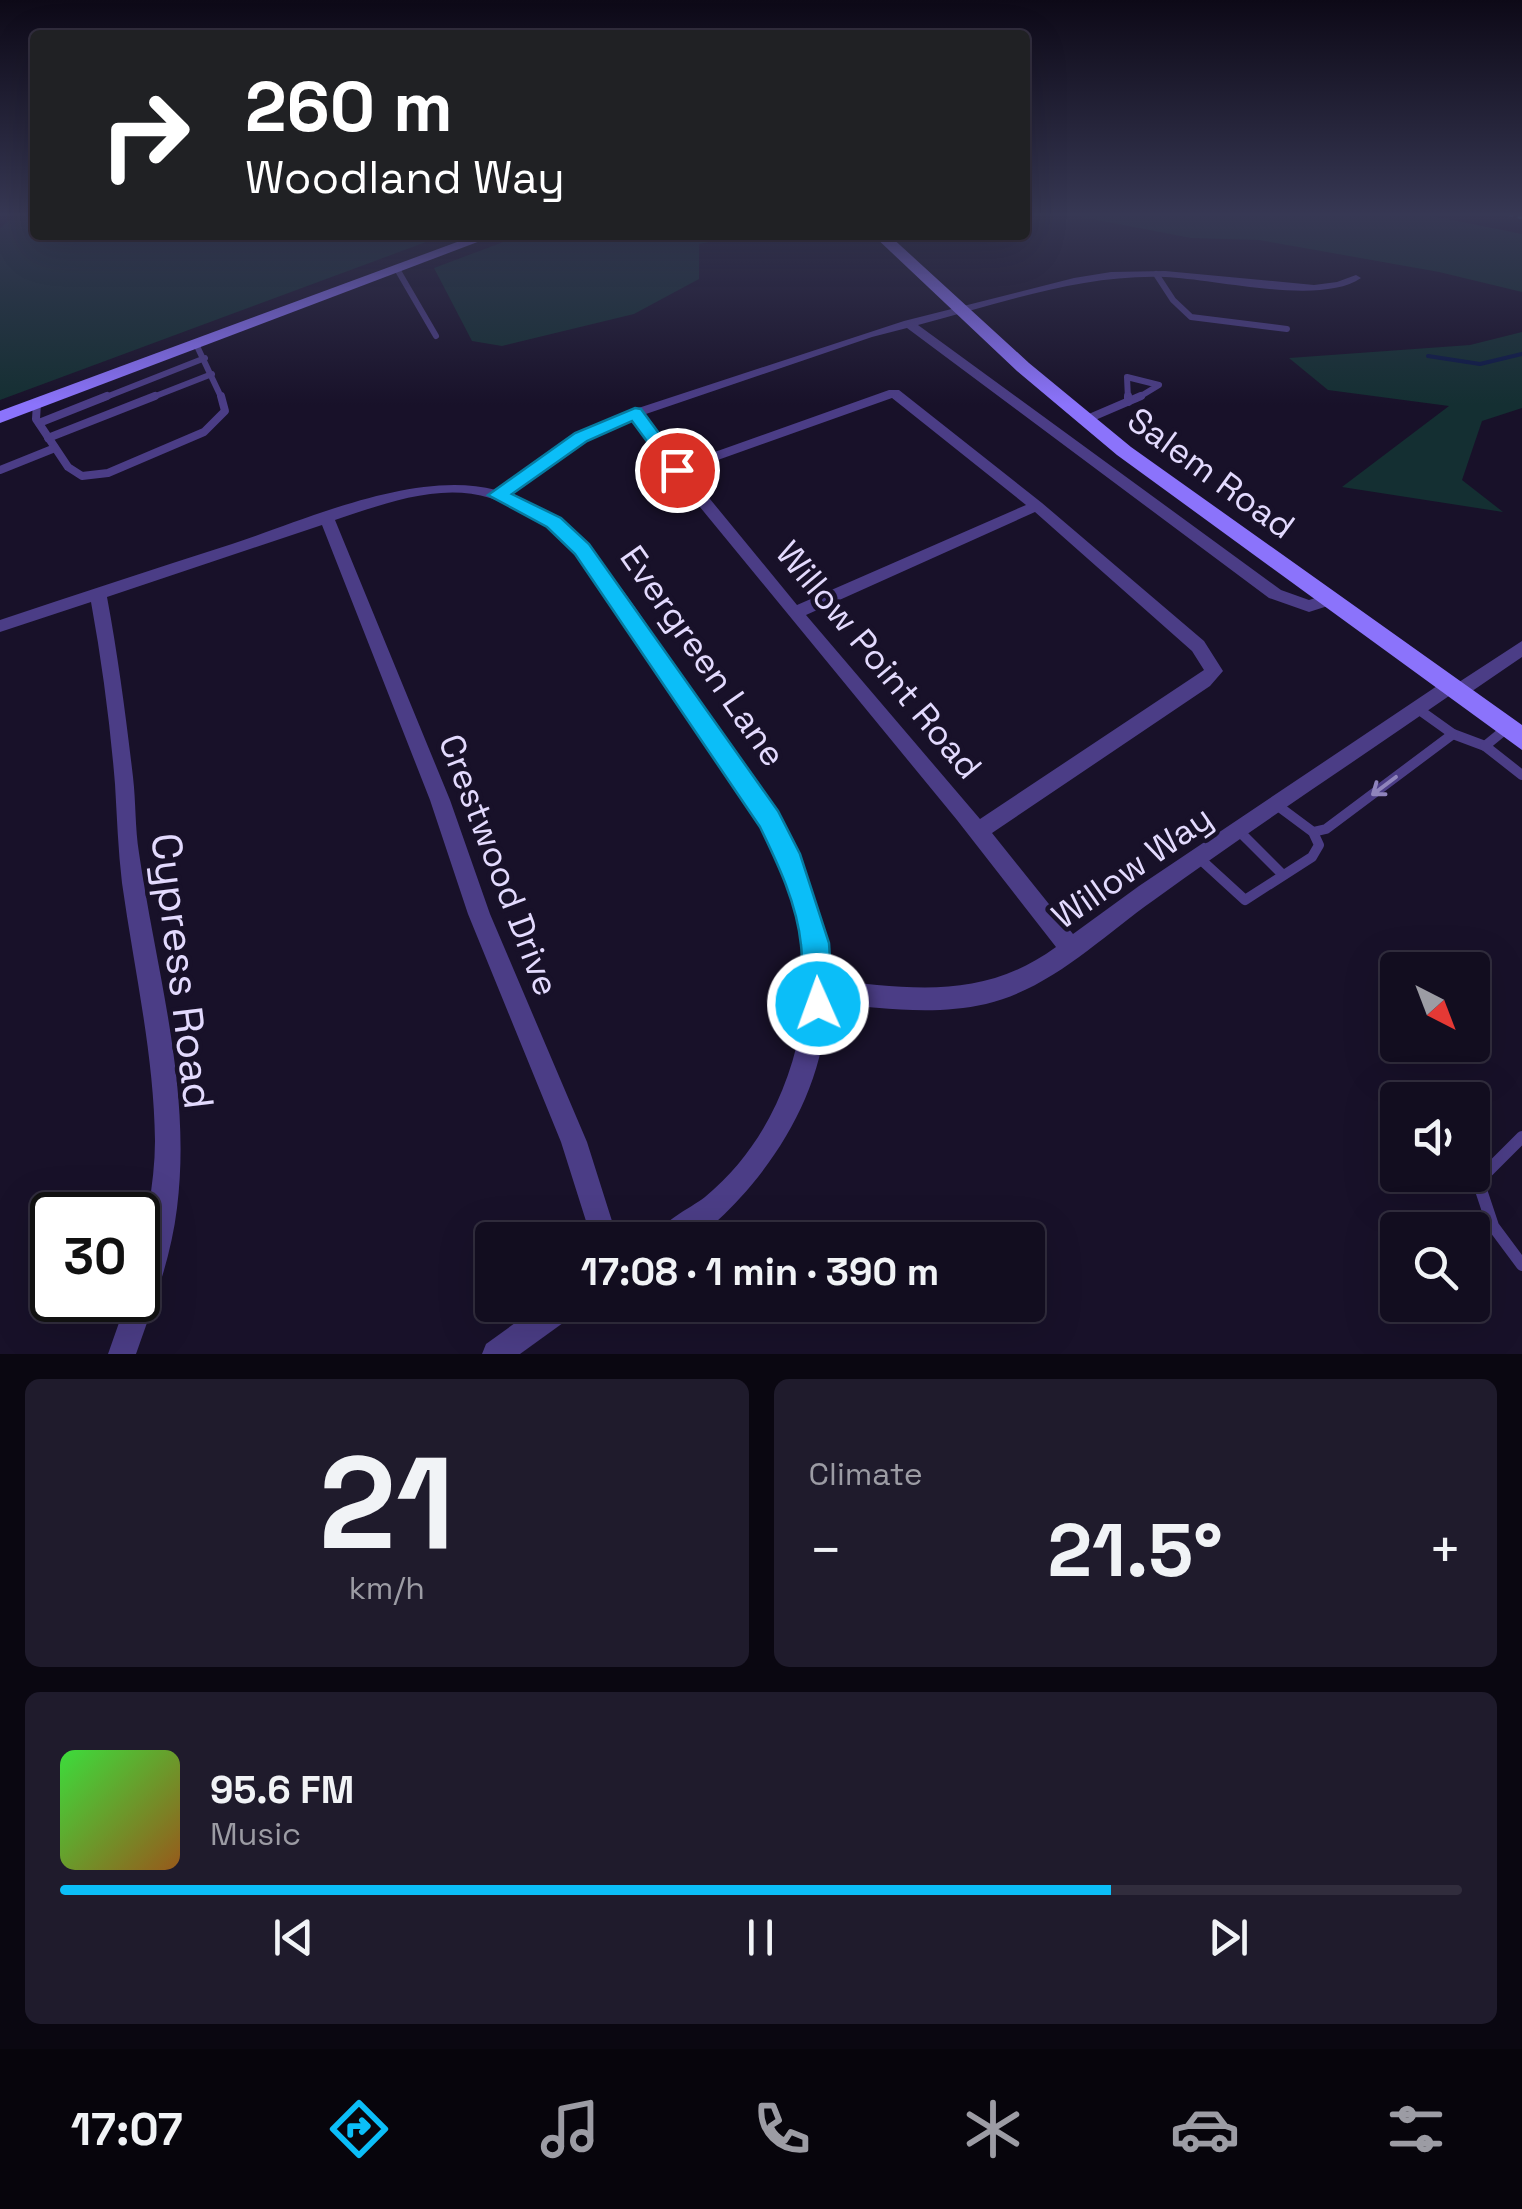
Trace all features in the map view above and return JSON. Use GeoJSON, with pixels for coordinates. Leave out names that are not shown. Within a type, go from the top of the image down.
{"type":"FeatureCollection","features":[{"type":"Feature","properties":{"kind":"street"},"geometry":{"type":"LineString","coordinates":[[0,418],[200,351],[375,278]]}},
{"type":"Feature","properties":{"kind":"street","name":"Salem Road"},"geometry":{"type":"LineString","coordinates":[[928,278],[1085,420],[1514,734]]}},
{"type":"Feature","properties":{"kind":"street"},"geometry":{"type":"LineString","coordinates":[[498,495],[581,437],[635,413],[908,323],[1074,280],[1099,278]]}},
{"type":"Feature","properties":{"kind":"street"},"geometry":{"type":"LineString","coordinates":[[1203,278],[1314,288],[1356,278]]}},
{"type":"Feature","properties":{"kind":"street"},"geometry":{"type":"LineString","coordinates":[[908,323],[1275,594],[1309,606],[1328,600]]}},
{"type":"Feature","properties":{"kind":"street"},"geometry":{"type":"LineString","coordinates":[[677,470],[894,393],[1037,506],[1198,646],[1214,671],[980,830]]}},
{"type":"Feature","properties":{"kind":"street","name":"Willow Point Road"},"geometry":{"type":"LineString","coordinates":[[635,413],[677,470],[980,830],[1071,949]]}},
{"type":"Feature","properties":{"kind":"street","name":"Evergreen Lane"},"geometry":{"type":"LineString","coordinates":[[0,626],[326,516],[424,491],[498,495],[554,523],[582,549],[756,799],[781,841],[800,888],[815,943],[818,991],[805,1069],[776,1135],[730,1194],[692,1222]]}},
{"type":"Feature","properties":{"kind":"street"},"geometry":{"type":"LineString","coordinates":[[796,612],[1037,506]]}},
{"type":"Feature","properties":{"kind":"street","name":"Crestwood Drive"},"geometry":{"type":"LineString","coordinates":[[326,516],[440,800],[483,924],[574,1142],[599,1222]]}},
{"type":"Feature","properties":{"kind":"street","name":"Cypress Road"},"geometry":{"type":"LineString","coordinates":[[98,593],[124,782],[126,836],[150,974],[167,1124],[161,1224],[142,1301],[122,1354]]}},
{"type":"Feature","properties":{"kind":"street","name":"Willow Way"},"geometry":{"type":"LineString","coordinates":[[818,991],[912,1000],[950,999],[1004,987],[1071,949],[1418,709],[1522,648]]}},
{"type":"Feature","properties":{"kind":"street"},"geometry":{"type":"LineString","coordinates":[[496,1354],[540,1322]]}},
{"type":"Feature","properties":{"kind":"lane"},"geometry":{"type":"LineString","coordinates":[[402,278],[436,336]]}},
{"type":"Feature","properties":{"kind":"lane"},"geometry":{"type":"LineString","coordinates":[[1159,278],[1191,317],[1287,329]]}},
{"type":"Feature","properties":{"kind":"lane"},"geometry":{"type":"LineString","coordinates":[[38,404],[39,423],[48,438],[68,467],[82,476],[108,473],[204,432],[224,411],[200,351],[39,423]]}},
{"type":"Feature","properties":{"kind":"lane"},"geometry":{"type":"LineString","coordinates":[[48,438],[212,374]]}},
{"type":"Feature","properties":{"kind":"lane"},"geometry":{"type":"LineString","coordinates":[[1085,420],[1128,402],[1159,385],[1127,377],[1128,402]]}},
{"type":"Feature","properties":{"kind":"lane"},"geometry":{"type":"LineString","coordinates":[[0,470],[55,448]]}},
{"type":"Feature","properties":{"kind":"lane"},"geometry":{"type":"LineString","coordinates":[[1418,709],[1453,734],[1484,746],[1522,774]]}},
{"type":"Feature","properties":{"kind":"lane"},"geometry":{"type":"LineString","coordinates":[[1313,832],[1326,829],[1453,734]]}},
{"type":"Feature","properties":{"kind":"lane"},"geometry":{"type":"LineString","coordinates":[[1484,746],[1514,734]]}},
{"type":"Feature","properties":{"kind":"lane"},"geometry":{"type":"LineString","coordinates":[[1199,858],[1245,900],[1312,857],[1319,845],[1313,832],[1278,806]]}},
{"type":"Feature","properties":{"kind":"lane"},"geometry":{"type":"LineString","coordinates":[[1240,831],[1283,875]]}},
{"type":"Feature","properties":{"kind":"lane"},"geometry":{"type":"LineString","coordinates":[[1522,1137],[1478,1181],[1482,1207],[1504,1246],[1522,1265]]}},
{"type":"Feature","properties":{"kind":"green space"},"geometry":{"type":"Polygon","coordinates":[[[0,278],[329,278],[0,400],[0,278]]]}},
{"type":"Feature","properties":{"kind":"green space"},"geometry":{"type":"Polygon","coordinates":[[[439,278],[699,278],[634,314],[502,346],[472,341],[439,278]]]}},
{"type":"Feature","properties":{"kind":"green space"},"geometry":{"type":"Polygon","coordinates":[[[1465,278],[1522,278],[1522,292],[1465,278]]]}},
{"type":"Feature","properties":{"kind":"green space"},"geometry":{"type":"Polygon","coordinates":[[[1522,332],[1522,408],[1482,421],[1462,480],[1503,512],[1342,487],[1449,406],[1328,390],[1289,358],[1470,345],[1522,332]]]}},
{"type":"Feature","properties":{"kind":"waterway"},"geometry":{"type":"LineString","coordinates":[[1428,356],[1480,364],[1522,354]]}},
{"type":"Feature","properties":{"kind":"route"},"geometry":{"type":"LineString","coordinates":[[677,470],[635,413],[581,437],[498,495],[544,516],[573,538],[618,597],[769,819],[791,863],[808,914],[815,943],[818,1004]]}}]}
